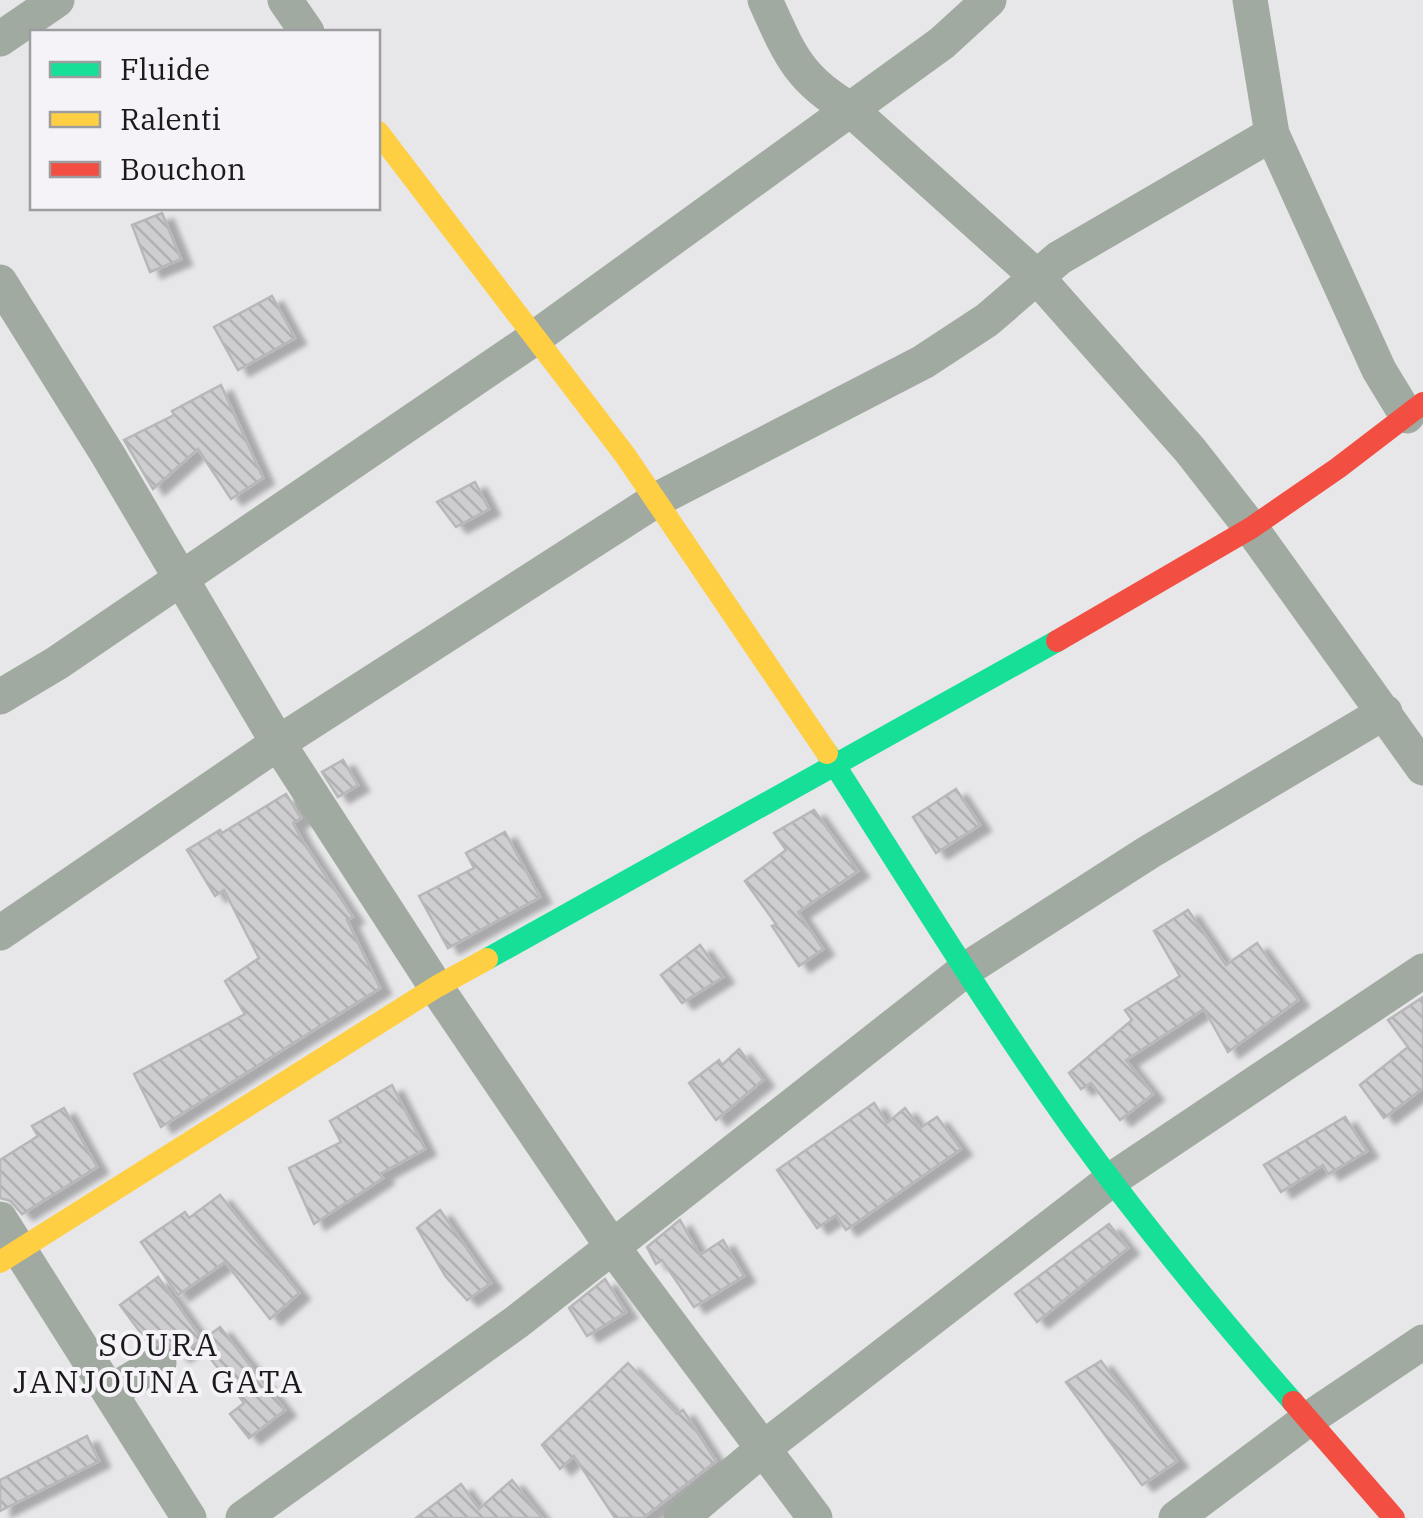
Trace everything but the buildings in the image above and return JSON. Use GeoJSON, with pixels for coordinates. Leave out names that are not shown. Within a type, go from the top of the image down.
{"type":"FeatureCollection","features":[{"type":"Feature","properties":{"kind":"street"},"geometry":{"type":"LineString","coordinates":[[0,40],[56,0]]}},
{"type":"Feature","properties":{"kind":"street"},"geometry":{"type":"LineString","coordinates":[[284,0],[306,30]]}},
{"type":"Feature","properties":{"kind":"street"},"geometry":{"type":"LineString","coordinates":[[766,0],[796,65],[818,90],[850,109],[1036,276],[1190,450],[1251,528],[1423,768]]}},
{"type":"Feature","properties":{"kind":"street"},"geometry":{"type":"LineString","coordinates":[[0,696],[58,663],[536,337],[942,43],[989,0]]}},
{"type":"Feature","properties":{"kind":"street"},"geometry":{"type":"LineString","coordinates":[[9,1255],[436,987],[836,766],[1251,528],[1415,409],[1379,370],[1272,134],[1250,0]]}},
{"type":"Feature","properties":{"kind":"street"},"geometry":{"type":"LineString","coordinates":[[0,933],[278,744],[656,500],[924,362],[987,320],[1059,258],[1272,134]]}},
{"type":"Feature","properties":{"kind":"street"},"geometry":{"type":"LineString","coordinates":[[380,135],[463,250],[536,337],[656,500],[836,766],[965,970],[1112,1180],[1307,1420],[1394,1518]]}},
{"type":"Feature","properties":{"kind":"street"},"geometry":{"type":"LineString","coordinates":[[0,282],[60,375],[278,744],[436,987],[611,1244],[815,1518]]}},
{"type":"Feature","properties":{"kind":"street"},"geometry":{"type":"LineString","coordinates":[[243,1518],[518,1321],[611,1244],[965,970],[1150,852],[1385,712]]}},
{"type":"Feature","properties":{"kind":"street"},"geometry":{"type":"LineString","coordinates":[[681,1518],[765,1447],[1112,1180],[1423,970]]}},
{"type":"Feature","properties":{"kind":"street"},"geometry":{"type":"LineString","coordinates":[[0,1219],[9,1255],[110,1392],[190,1518]]}},
{"type":"Feature","properties":{"kind":"street"},"geometry":{"type":"LineString","coordinates":[[1176,1518],[1307,1420],[1423,1342]]}},
{"type":"Feature","properties":{"kind":"street"},"geometry":{"type":"LineString","coordinates":[[110,1392],[159,1363]]}},
{"type":"Feature","properties":{"kind":"traffic: fast"},"geometry":{"type":"LineString","coordinates":[[487,959],[1057,641]]}},
{"type":"Feature","properties":{"kind":"traffic: fast"},"geometry":{"type":"LineString","coordinates":[[827,753],[978,990],[1073,1129],[1180,1268],[1293,1402]]}},
{"type":"Feature","properties":{"kind":"traffic: slow"},"geometry":{"type":"LineString","coordinates":[[380,135],[625,455],[827,753]]}},
{"type":"Feature","properties":{"kind":"traffic: slow"},"geometry":{"type":"LineString","coordinates":[[0,1262],[436,987],[487,959]]}},
{"type":"Feature","properties":{"kind":"traffic: jam"},"geometry":{"type":"LineString","coordinates":[[1057,641],[1251,528],[1423,403]]}},
{"type":"Feature","properties":{"kind":"traffic: jam"},"geometry":{"type":"LineString","coordinates":[[1293,1402],[1394,1518]]}},
{"type":"Feature","properties":{"kind":"district","name":"SOURA JANJOUNA GATA"},"geometry":{"type":"Point","coordinates":[159,1362]}}]}
